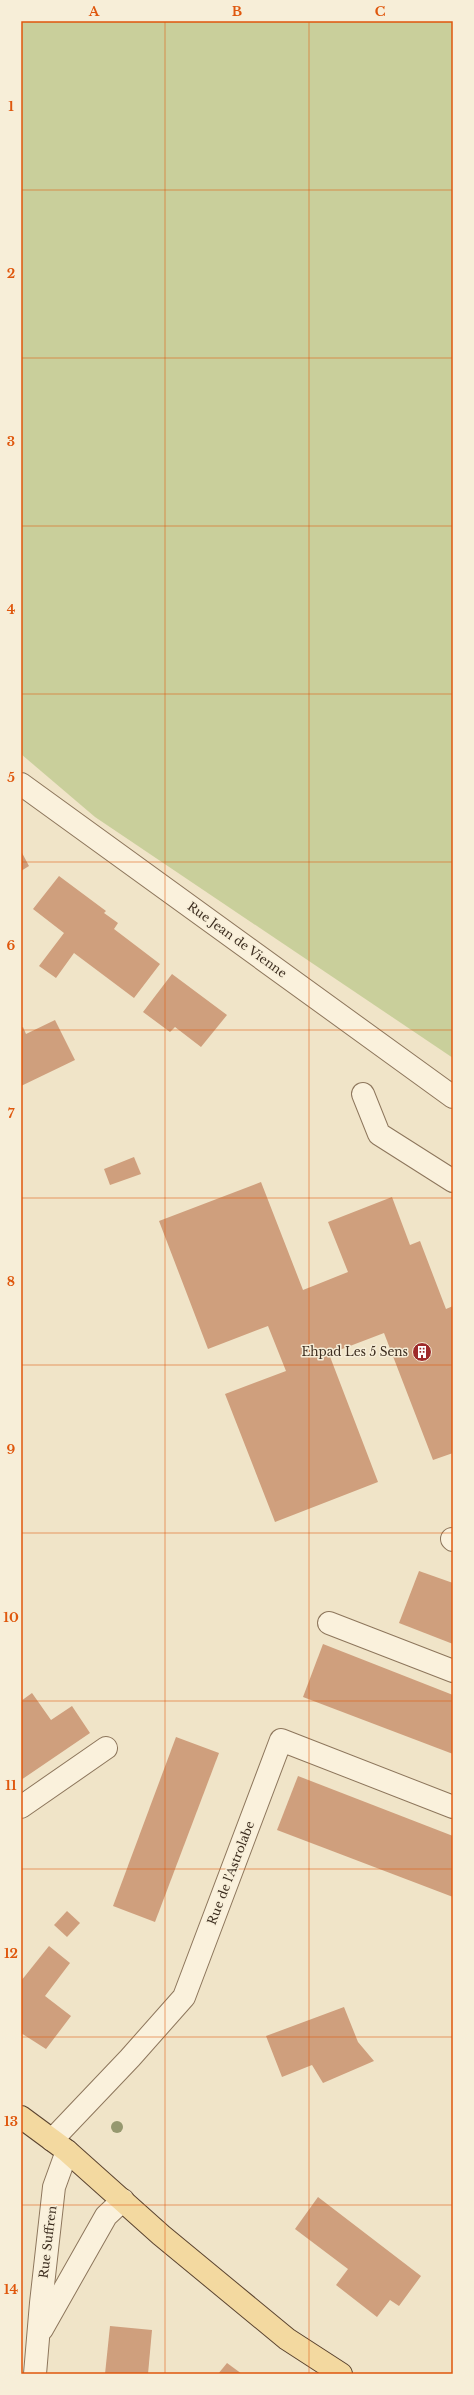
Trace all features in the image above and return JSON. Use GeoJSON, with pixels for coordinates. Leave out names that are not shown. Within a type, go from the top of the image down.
{"type":"FeatureCollection","features":[{"type":"Feature","properties":{"kind":"main road"},"geometry":{"type":"LineString","coordinates":[[21,2117],[59,2146],[123,2200],[161,2235],[287,2339],[341,2374]]}},
{"type":"Feature","properties":{"kind":"street","name":"Rue Jean de Vienne"},"geometry":{"type":"LineString","coordinates":[[21,784],[453,1097]]}},
{"type":"Feature","properties":{"kind":"street"},"geometry":{"type":"LineString","coordinates":[[363,1094],[379,1134],[453,1181]]}},
{"type":"Feature","properties":{"kind":"street"},"geometry":{"type":"LineString","coordinates":[[329,1622],[453,1671]]}},
{"type":"Feature","properties":{"kind":"street","name":"Rue de l'Astrolabe"},"geometry":{"type":"LineString","coordinates":[[59,2146],[130,2058],[184,1997],[281,1740],[453,1807]]}},
{"type":"Feature","properties":{"kind":"street"},"geometry":{"type":"LineString","coordinates":[[21,1808],[106,1748]]}},
{"type":"Feature","properties":{"kind":"street","name":"Rue Suffren"},"geometry":{"type":"LineString","coordinates":[[35,2374],[59,2146]]}},
{"type":"Feature","properties":{"kind":"street","name":"Rue Suffren"},"geometry":{"type":"LineString","coordinates":[[38,2335],[106,2216],[123,2200]]}},
{"type":"Feature","properties":{"kind":"green space"},"geometry":{"type":"Polygon","coordinates":[[[21,21],[453,21],[453,1058],[95,817],[21,754],[21,21]]]}},
{"type":"Feature","properties":{"kind":"building"},"geometry":{"type":"Polygon","coordinates":[[[21,851],[29,866],[21,871],[21,851]]]}},
{"type":"Feature","properties":{"kind":"building"},"geometry":{"type":"Polygon","coordinates":[[[59,876],[106,911],[104,913],[118,923],[114,929],[160,964],[134,998],[74,953],[56,978],[39,966],[64,933],[33,909],[59,876]]]}},
{"type":"Feature","properties":{"kind":"building"},"geometry":{"type":"Polygon","coordinates":[[[172,974],[227,1015],[201,1047],[175,1027],[170,1032],[143,1012],[172,974]]]}},
{"type":"Feature","properties":{"kind":"building"},"geometry":{"type":"Polygon","coordinates":[[[55,1020],[75,1060],[21,1086],[21,1028],[23,1027],[26,1034],[55,1020]]]}},
{"type":"Feature","properties":{"kind":"building"},"geometry":{"type":"Polygon","coordinates":[[[134,1157],[141,1174],[110,1185],[104,1169],[134,1157]]]}},
{"type":"Feature","properties":{"kind":"building","name":"Ehpad Les 5 Sens"},"geometry":{"type":"Polygon","coordinates":[[[261,1182],[303,1290],[348,1272],[328,1222],[392,1197],[410,1245],[420,1241],[446,1309],[453,1306],[453,1453],[433,1460],[384,1333],[329,1354],[378,1482],[275,1522],[225,1394],[286,1371],[268,1326],[208,1349],[159,1221],[261,1182]]]}},
{"type":"Feature","properties":{"kind":"building"},"geometry":{"type":"Polygon","coordinates":[[[419,1571],[453,1583],[453,1644],[399,1623],[419,1571]]]}},
{"type":"Feature","properties":{"kind":"building"},"geometry":{"type":"Polygon","coordinates":[[[323,1644],[453,1695],[453,1754],[303,1697],[323,1644]]]}},
{"type":"Feature","properties":{"kind":"building"},"geometry":{"type":"Polygon","coordinates":[[[32,1693],[51,1720],[72,1706],[90,1733],[21,1780],[21,1701],[32,1693]]]}},
{"type":"Feature","properties":{"kind":"building"},"geometry":{"type":"Polygon","coordinates":[[[176,1737],[219,1753],[155,1922],[113,1906],[176,1737]]]}},
{"type":"Feature","properties":{"kind":"building"},"geometry":{"type":"Polygon","coordinates":[[[298,1776],[453,1836],[453,1897],[277,1830],[298,1776]]]}},
{"type":"Feature","properties":{"kind":"building"},"geometry":{"type":"Polygon","coordinates":[[[67,1911],[80,1923],[67,1937],[54,1925],[67,1911]]]}},
{"type":"Feature","properties":{"kind":"building"},"geometry":{"type":"Polygon","coordinates":[[[49,1946],[70,1963],[45,1996],[71,2016],[46,2049],[21,2033],[21,1981],[49,1946]]]}},
{"type":"Feature","properties":{"kind":"building"},"geometry":{"type":"Polygon","coordinates":[[[344,2007],[358,2042],[374,2061],[323,2083],[312,2065],[282,2077],[266,2036],[344,2007]]]}},
{"type":"Feature","properties":{"kind":"building"},"geometry":{"type":"Polygon","coordinates":[[[318,2197],[421,2276],[399,2306],[390,2300],[377,2317],[336,2285],[348,2269],[295,2229],[318,2197]]]}},
{"type":"Feature","properties":{"kind":"building"},"geometry":{"type":"Polygon","coordinates":[[[110,2326],[152,2330],[148,2374],[105,2374],[110,2326]]]}},
{"type":"Feature","properties":{"kind":"building"},"geometry":{"type":"Polygon","coordinates":[[[227,2363],[242,2374],[218,2374],[227,2363]]]}},
{"type":"Feature","properties":{"kind":"place","name":"Ehpad Les 5 Sens"},"geometry":{"type":"Point","coordinates":[422,1352]}}]}
